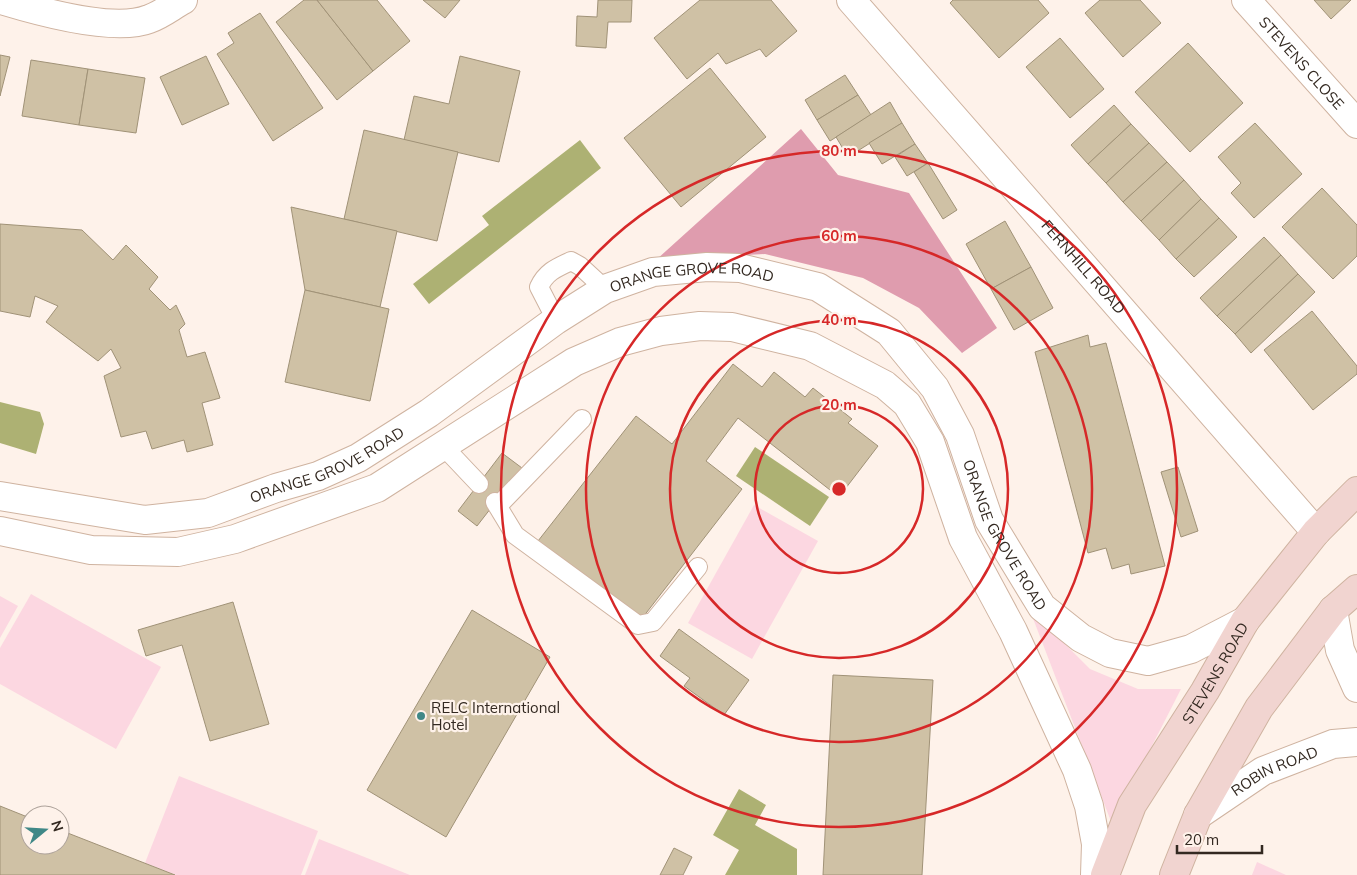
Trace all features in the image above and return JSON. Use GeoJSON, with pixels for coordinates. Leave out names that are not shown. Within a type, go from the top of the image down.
{"type":"FeatureCollection","features":[{"type":"Feature","properties":{"kind":"main road","name":"STEVENS ROAD"},"geometry":{"type":"LineString","coordinates":[[1105,875],[1132,805],[1205,691],[1245,621],[1316,532],[1357,491]]}},
{"type":"Feature","properties":{"kind":"main road"},"geometry":{"type":"LineString","coordinates":[[1174,875],[1198,815],[1259,708],[1334,610],[1357,589]]}},
{"type":"Feature","properties":{"kind":"street"},"geometry":{"type":"LineString","coordinates":[[1,0],[41,6],[120,24],[148,20],[182,0]]}},
{"type":"Feature","properties":{"kind":"street","name":"FERNHILL ROAD"},"geometry":{"type":"LineString","coordinates":[[851,0],[1316,532]]}},
{"type":"Feature","properties":{"kind":"street","name":"STEVENS CLOSE"},"geometry":{"type":"LineString","coordinates":[[1246,0],[1357,124]]}},
{"type":"Feature","properties":{"kind":"street","name":"ORANGE GROVE ROAD"},"geometry":{"type":"LineString","coordinates":[[0,496],[145,520],[208,513],[276,488],[318,476],[358,458],[429,413],[556,320],[605,289],[653,272],[707,268],[740,268],[818,287],[889,332],[935,388],[960,435],[989,520],[1042,608],[1081,638],[1110,653],[1148,661],[1191,649],[1245,621]]}},
{"type":"Feature","properties":{"kind":"street"},"geometry":{"type":"LineString","coordinates":[[0,531],[91,550],[178,552],[236,539],[377,488],[444,447],[574,362],[620,342],[661,331],[700,326],[732,327],[810,346],[885,385],[907,404],[930,442],[964,538],[1013,631],[1077,770],[1089,806],[1096,844],[1095,875]]}},
{"type":"Feature","properties":{"kind":"street"},"geometry":{"type":"LineString","coordinates":[[1334,610],[1340,650],[1357,688]]}},
{"type":"Feature","properties":{"kind":"street","name":"ROBIN ROAD"},"geometry":{"type":"LineString","coordinates":[[1198,815],[1263,771],[1333,744],[1357,742]]}},
{"type":"Feature","properties":{"kind":"lane"},"geometry":{"type":"LineString","coordinates":[[556,320],[539,287],[544,277],[554,268],[571,261],[580,266],[605,289]]}},
{"type":"Feature","properties":{"kind":"lane"},"geometry":{"type":"LineString","coordinates":[[582,419],[497,504],[515,536],[638,625],[653,622],[698,567]]}},
{"type":"Feature","properties":{"kind":"lane"},"geometry":{"type":"LineString","coordinates":[[444,447],[479,484]]}},
{"type":"Feature","properties":{"kind":"shaded area"},"geometry":{"type":"Polygon","coordinates":[[[801,129],[838,175],[909,193],[997,328],[962,353],[919,308],[863,278],[765,254],[656,260],[801,129]]]}},
{"type":"Feature","properties":{"kind":"shaded area"},"geometry":{"type":"Polygon","coordinates":[[[580,140],[601,168],[429,304],[413,284],[489,225],[482,216],[580,140]]]}},
{"type":"Feature","properties":{"kind":"shaded area"},"geometry":{"type":"Polygon","coordinates":[[[0,402],[40,412],[44,424],[36,454],[0,443],[0,402]]]}},
{"type":"Feature","properties":{"kind":"shaded area"},"geometry":{"type":"Polygon","coordinates":[[[755,447],[829,497],[810,526],[736,476],[755,447]]]}},
{"type":"Feature","properties":{"kind":"shaded area"},"geometry":{"type":"Polygon","coordinates":[[[754,505],[818,541],[752,659],[688,623],[754,505]]]}},
{"type":"Feature","properties":{"kind":"shaded area"},"geometry":{"type":"Polygon","coordinates":[[[31,594],[161,667],[116,749],[0,684],[0,648],[31,594]]]}},
{"type":"Feature","properties":{"kind":"shaded area"},"geometry":{"type":"Polygon","coordinates":[[[0,596],[18,606],[0,638],[0,596]]]}},
{"type":"Feature","properties":{"kind":"shaded area"},"geometry":{"type":"Polygon","coordinates":[[[1029,608],[1090,669],[1138,689],[1181,689],[1112,824],[1029,608]]]}},
{"type":"Feature","properties":{"kind":"shaded area"},"geometry":{"type":"Polygon","coordinates":[[[179,776],[318,831],[301,875],[176,875],[145,863],[179,776]]]}},
{"type":"Feature","properties":{"kind":"shaded area"},"geometry":{"type":"Polygon","coordinates":[[[739,789],[766,805],[755,825],[797,849],[797,875],[725,875],[739,850],[713,835],[739,789]]]}},
{"type":"Feature","properties":{"kind":"shaded area"},"geometry":{"type":"Polygon","coordinates":[[[319,839],[410,875],[305,875],[319,839]]]}},
{"type":"Feature","properties":{"kind":"shaded area"},"geometry":{"type":"Polygon","coordinates":[[[1257,862],[1286,875],[1252,875],[1257,862]]]}},
{"type":"Feature","properties":{"kind":"building"},"geometry":{"type":"Polygon","coordinates":[[[304,0],[317,0],[373,71],[337,100],[276,22],[304,0]]]}},
{"type":"Feature","properties":{"kind":"building"},"geometry":{"type":"Polygon","coordinates":[[[317,0],[377,0],[410,41],[373,71],[317,0]]]}},
{"type":"Feature","properties":{"kind":"building"},"geometry":{"type":"Polygon","coordinates":[[[423,0],[460,0],[445,18],[423,0]]]}},
{"type":"Feature","properties":{"kind":"building"},"geometry":{"type":"Polygon","coordinates":[[[598,0],[632,0],[631,22],[608,22],[606,48],[576,46],[577,16],[597,17],[598,0]]]}},
{"type":"Feature","properties":{"kind":"building"},"geometry":{"type":"Polygon","coordinates":[[[700,0],[771,0],[797,31],[766,57],[760,49],[726,64],[718,53],[687,79],[654,38],[700,0]]]}},
{"type":"Feature","properties":{"kind":"building"},"geometry":{"type":"Polygon","coordinates":[[[953,0],[1038,0],[1049,13],[999,58],[950,3],[953,0]]]}},
{"type":"Feature","properties":{"kind":"building"},"geometry":{"type":"Polygon","coordinates":[[[1100,0],[1140,0],[1161,23],[1123,57],[1085,13],[1100,0]]]}},
{"type":"Feature","properties":{"kind":"building"},"geometry":{"type":"Polygon","coordinates":[[[1314,0],[1351,0],[1331,19],[1314,0]]]}},
{"type":"Feature","properties":{"kind":"building"},"geometry":{"type":"Polygon","coordinates":[[[260,13],[323,108],[273,141],[217,54],[234,43],[228,33],[260,13]]]}},
{"type":"Feature","properties":{"kind":"building"},"geometry":{"type":"Polygon","coordinates":[[[1060,38],[1104,89],[1070,118],[1026,67],[1060,38]]]}},
{"type":"Feature","properties":{"kind":"building"},"geometry":{"type":"Polygon","coordinates":[[[1188,43],[1243,103],[1190,152],[1135,92],[1188,43]]]}},
{"type":"Feature","properties":{"kind":"building"},"geometry":{"type":"Polygon","coordinates":[[[0,55],[10,57],[0,96],[0,55]]]}},
{"type":"Feature","properties":{"kind":"building"},"geometry":{"type":"Polygon","coordinates":[[[206,56],[229,104],[182,125],[160,77],[206,56]]]}},
{"type":"Feature","properties":{"kind":"building"},"geometry":{"type":"Polygon","coordinates":[[[460,56],[520,71],[499,162],[404,140],[414,96],[449,104],[460,56]]]}},
{"type":"Feature","properties":{"kind":"building"},"geometry":{"type":"Polygon","coordinates":[[[31,60],[88,69],[79,125],[22,116],[31,60]]]}},
{"type":"Feature","properties":{"kind":"building"},"geometry":{"type":"Polygon","coordinates":[[[710,68],[766,137],[681,207],[624,138],[710,68]]]}},
{"type":"Feature","properties":{"kind":"building"},"geometry":{"type":"Polygon","coordinates":[[[88,69],[145,78],[136,133],[79,125],[88,69]]]}},
{"type":"Feature","properties":{"kind":"building"},"geometry":{"type":"Polygon","coordinates":[[[845,75],[858,95],[817,120],[805,100],[845,75]]]}},
{"type":"Feature","properties":{"kind":"building"},"geometry":{"type":"Polygon","coordinates":[[[858,95],[871,115],[830,141],[817,120],[858,95]]]}},
{"type":"Feature","properties":{"kind":"building"},"geometry":{"type":"Polygon","coordinates":[[[890,102],[902,123],[848,157],[836,137],[890,102]]]}},
{"type":"Feature","properties":{"kind":"building"},"geometry":{"type":"Polygon","coordinates":[[[1114,105],[1131,124],[1088,164],[1071,145],[1114,105]]]}},
{"type":"Feature","properties":{"kind":"building"},"geometry":{"type":"Polygon","coordinates":[[[902,123],[915,144],[882,164],[869,143],[902,123]]]}},
{"type":"Feature","properties":{"kind":"building"},"geometry":{"type":"Polygon","coordinates":[[[1255,123],[1302,174],[1254,218],[1231,193],[1241,183],[1218,157],[1255,123]]]}},
{"type":"Feature","properties":{"kind":"building"},"geometry":{"type":"Polygon","coordinates":[[[1131,124],[1149,143],[1106,183],[1088,164],[1131,124]]]}},
{"type":"Feature","properties":{"kind":"building"},"geometry":{"type":"Polygon","coordinates":[[[364,130],[458,152],[437,241],[344,219],[364,130]]]}},
{"type":"Feature","properties":{"kind":"building"},"geometry":{"type":"Polygon","coordinates":[[[1149,143],[1167,162],[1123,202],[1106,183],[1149,143]]]}},
{"type":"Feature","properties":{"kind":"building"},"geometry":{"type":"Polygon","coordinates":[[[915,144],[928,163],[907,176],[895,157],[915,144]]]}},
{"type":"Feature","properties":{"kind":"building"},"geometry":{"type":"Polygon","coordinates":[[[1167,162],[1184,180],[1141,221],[1123,202],[1167,162]]]}},
{"type":"Feature","properties":{"kind":"building"},"geometry":{"type":"Polygon","coordinates":[[[928,163],[957,210],[943,219],[914,172],[928,163]]]}},
{"type":"Feature","properties":{"kind":"building"},"geometry":{"type":"Polygon","coordinates":[[[1184,180],[1201,199],[1159,240],[1141,221],[1184,180]]]}},
{"type":"Feature","properties":{"kind":"building"},"geometry":{"type":"Polygon","coordinates":[[[1322,188],[1357,225],[1357,256],[1333,279],[1282,227],[1322,188]]]}},
{"type":"Feature","properties":{"kind":"building"},"geometry":{"type":"Polygon","coordinates":[[[1201,199],[1219,218],[1176,259],[1159,240],[1201,199]]]}},
{"type":"Feature","properties":{"kind":"building"},"geometry":{"type":"Polygon","coordinates":[[[291,207],[397,231],[380,307],[305,290],[291,207]]]}},
{"type":"Feature","properties":{"kind":"building"},"geometry":{"type":"Polygon","coordinates":[[[1219,218],[1237,237],[1194,277],[1176,259],[1219,218]]]}},
{"type":"Feature","properties":{"kind":"building"},"geometry":{"type":"Polygon","coordinates":[[[1005,221],[1031,267],[991,289],[966,244],[1005,221]]]}},
{"type":"Feature","properties":{"kind":"building"},"geometry":{"type":"Polygon","coordinates":[[[0,224],[82,230],[113,260],[126,245],[158,277],[149,289],[170,310],[176,305],[185,324],[179,330],[187,357],[205,352],[220,398],[202,403],[213,445],[187,452],[184,440],[152,449],[146,431],[121,437],[104,376],[121,368],[111,349],[98,361],[46,322],[58,306],[35,296],[30,317],[0,311],[0,224]]]}},
{"type":"Feature","properties":{"kind":"building"},"geometry":{"type":"Polygon","coordinates":[[[1264,237],[1281,255],[1217,316],[1200,298],[1264,237]]]}},
{"type":"Feature","properties":{"kind":"building"},"geometry":{"type":"Polygon","coordinates":[[[1281,255],[1298,274],[1235,334],[1217,316],[1281,255]]]}},
{"type":"Feature","properties":{"kind":"building"},"geometry":{"type":"Polygon","coordinates":[[[1031,267],[1053,308],[1014,330],[991,289],[1031,267]]]}},
{"type":"Feature","properties":{"kind":"building"},"geometry":{"type":"Polygon","coordinates":[[[1298,274],[1315,292],[1251,353],[1235,334],[1298,274]]]}},
{"type":"Feature","properties":{"kind":"building"},"geometry":{"type":"Polygon","coordinates":[[[305,290],[389,309],[370,401],[285,382],[305,290]]]}},
{"type":"Feature","properties":{"kind":"building"},"geometry":{"type":"Polygon","coordinates":[[[1312,311],[1357,366],[1357,374],[1313,410],[1264,350],[1312,311]]]}},
{"type":"Feature","properties":{"kind":"building"},"geometry":{"type":"Polygon","coordinates":[[[1088,335],[1090,347],[1106,343],[1165,566],[1131,574],[1129,564],[1112,569],[1106,548],[1088,553],[1035,352],[1088,335]]]}},
{"type":"Feature","properties":{"kind":"building"},"geometry":{"type":"Polygon","coordinates":[[[733,364],[762,387],[774,372],[805,397],[813,388],[852,419],[848,423],[878,446],[839,497],[738,418],[706,461],[742,489],[640,621],[538,541],[636,416],[672,444],[733,364]]]}},
{"type":"Feature","properties":{"kind":"building"},"geometry":{"type":"Polygon","coordinates":[[[502,453],[522,468],[477,526],[458,511],[502,453]]]}},
{"type":"Feature","properties":{"kind":"building"},"geometry":{"type":"Polygon","coordinates":[[[1178,467],[1198,531],[1181,537],[1161,472],[1178,467]]]}},
{"type":"Feature","properties":{"kind":"building"},"geometry":{"type":"Polygon","coordinates":[[[233,602],[269,724],[210,741],[182,645],[146,656],[138,630],[233,602]]]}},
{"type":"Feature","properties":{"kind":"building"},"geometry":{"type":"Polygon","coordinates":[[[472,610],[550,657],[446,837],[367,790],[472,610]]]}},
{"type":"Feature","properties":{"kind":"building"},"geometry":{"type":"Polygon","coordinates":[[[679,629],[749,680],[724,715],[684,686],[690,678],[660,656],[679,629]]]}},
{"type":"Feature","properties":{"kind":"building"},"geometry":{"type":"Polygon","coordinates":[[[833,675],[933,680],[922,875],[823,875],[833,675]]]}},
{"type":"Feature","properties":{"kind":"building"},"geometry":{"type":"Polygon","coordinates":[[[0,806],[20,814],[20,855],[70,855],[70,834],[175,875],[0,875],[0,806]]]}},
{"type":"Feature","properties":{"kind":"building"},"geometry":{"type":"Polygon","coordinates":[[[674,848],[692,857],[683,875],[660,875],[674,848]]]}},
{"type":"Feature","properties":{"kind":"place","name":"RELC International Hotel"},"geometry":{"type":"Point","coordinates":[421,716]}}]}
